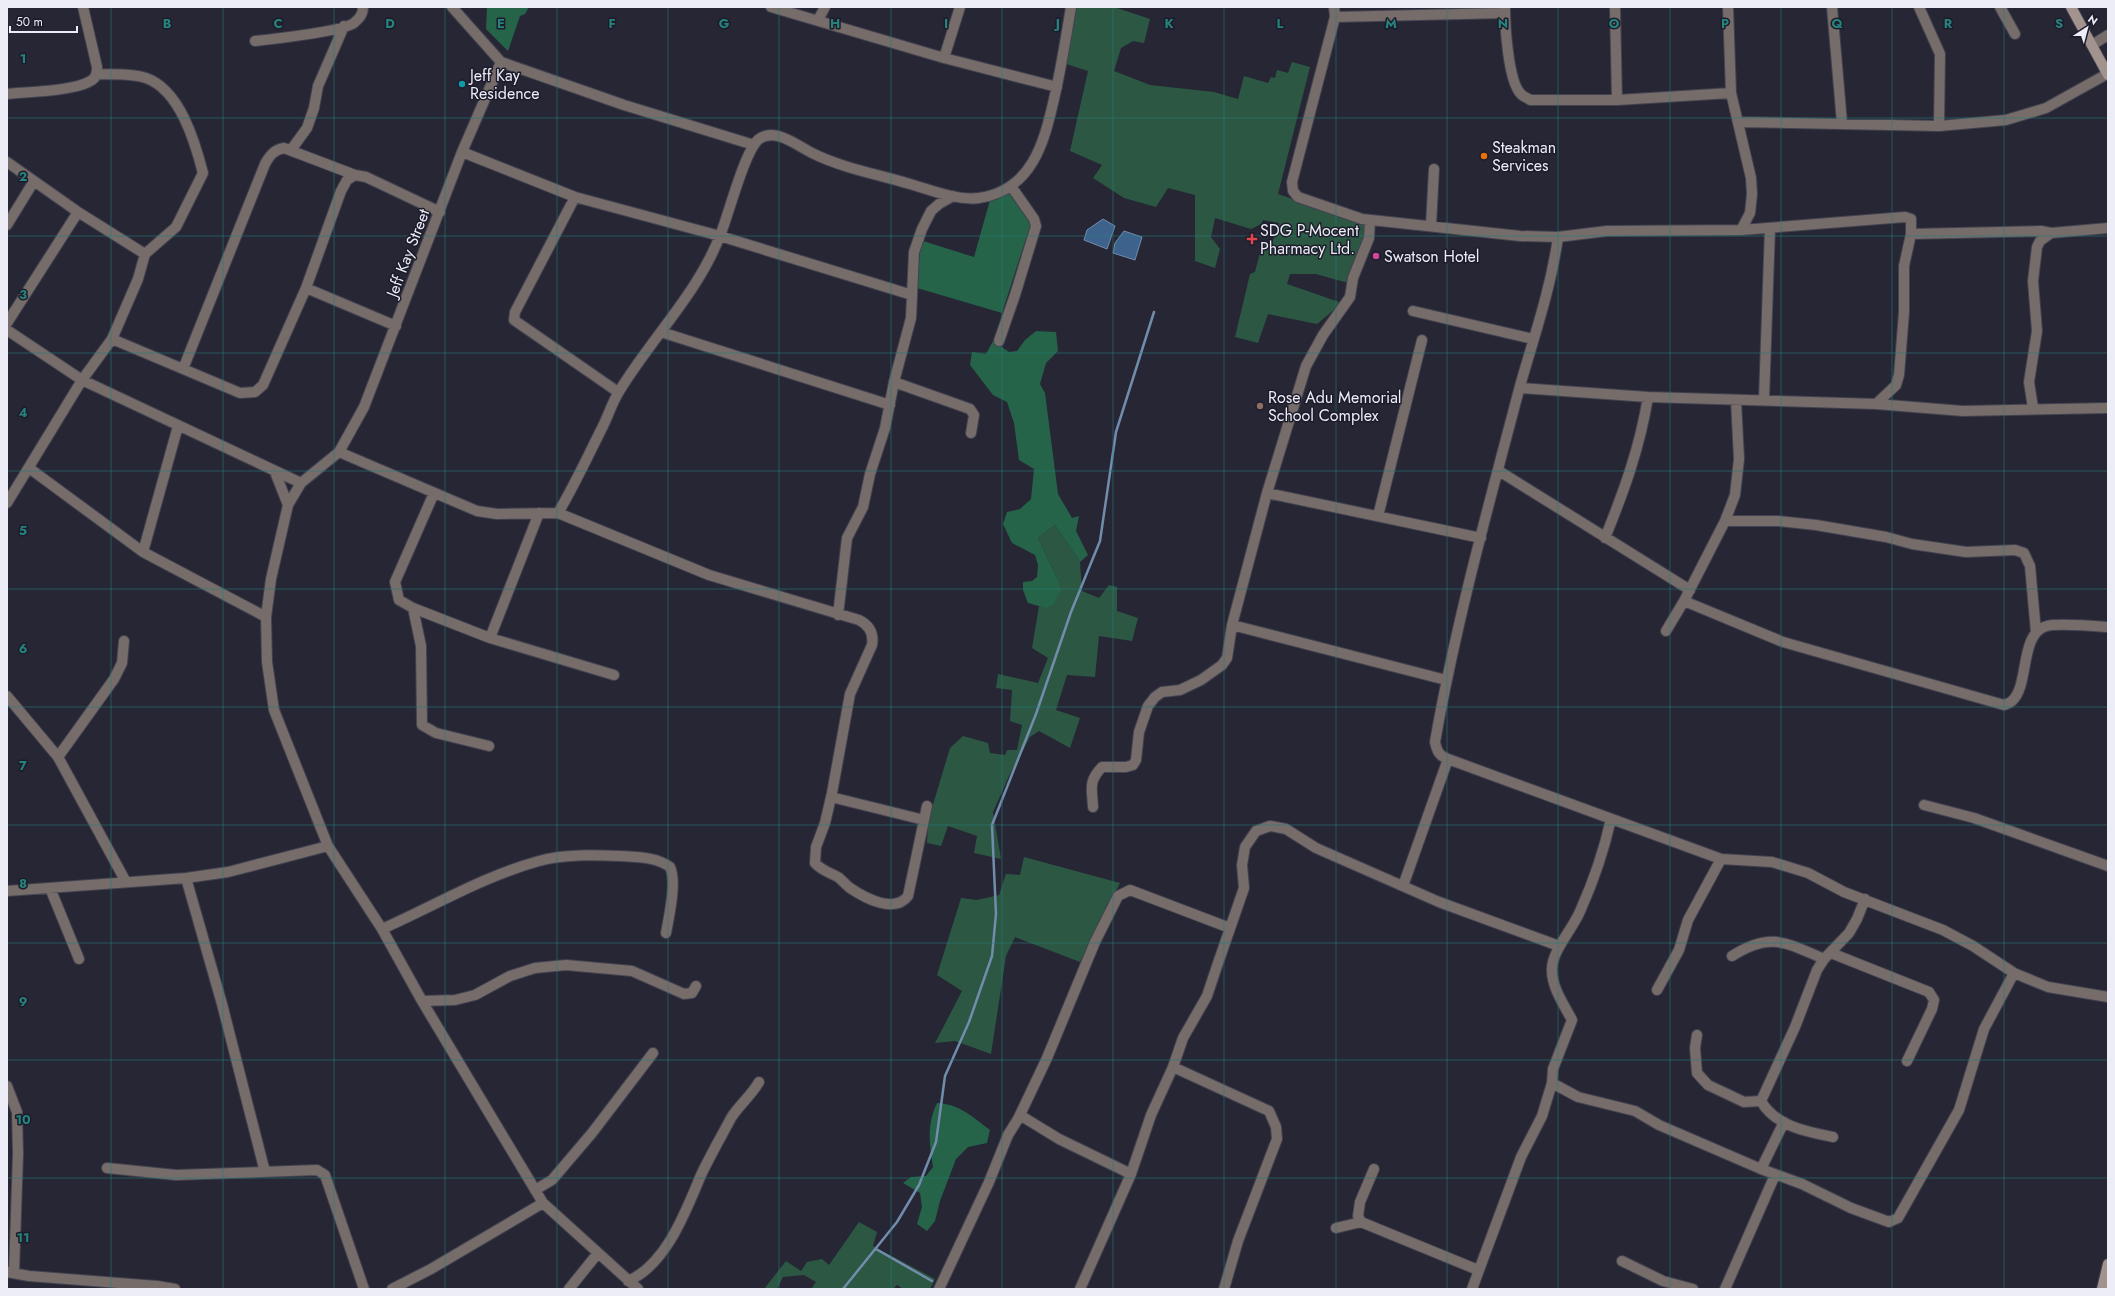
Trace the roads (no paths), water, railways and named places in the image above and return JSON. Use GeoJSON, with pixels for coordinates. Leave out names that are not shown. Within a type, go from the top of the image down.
{"type":"FeatureCollection","features":[{"type":"Feature","properties":{"kind":"street"},"geometry":{"type":"LineString","coordinates":[[7,94],[79,86],[93,80],[97,74],[97,67],[83,7]]}},
{"type":"Feature","properties":{"kind":"street"},"geometry":{"type":"LineString","coordinates":[[256,42],[353,24],[363,14],[363,7]]}},
{"type":"Feature","properties":{"kind":"street"},"geometry":{"type":"LineString","coordinates":[[452,7],[501,62],[624,105],[754,145]]}},
{"type":"Feature","properties":{"kind":"street"},"geometry":{"type":"LineString","coordinates":[[771,7],[944,58],[1057,87]]}},
{"type":"Feature","properties":{"kind":"street"},"geometry":{"type":"LineString","coordinates":[[818,20],[825,7]]}},
{"type":"Feature","properties":{"kind":"street"},"geometry":{"type":"LineString","coordinates":[[944,58],[960,7]]}},
{"type":"Feature","properties":{"kind":"street"},"geometry":{"type":"LineString","coordinates":[[558,513],[577,479],[618,392],[641,357],[683,303],[702,274],[720,236],[747,160],[758,139],[766,135],[778,136],[826,160],[953,196],[978,198],[998,192],[1011,186],[1022,176],[1036,157],[1044,139],[1057,87],[1071,7]]}},
{"type":"Feature","properties":{"kind":"street"},"geometry":{"type":"LineString","coordinates":[[1615,7],[1616,100]]}},
{"type":"Feature","properties":{"kind":"street"},"geometry":{"type":"LineString","coordinates":[[1728,7],[1730,93],[1739,122],[1751,178],[1752,194],[1750,212],[1741,230]]}},
{"type":"Feature","properties":{"kind":"street"},"geometry":{"type":"LineString","coordinates":[[1832,7],[1842,123]]}},
{"type":"Feature","properties":{"kind":"street"},"geometry":{"type":"LineString","coordinates":[[1919,7],[1940,54],[1939,126]]}},
{"type":"Feature","properties":{"kind":"street"},"geometry":{"type":"LineString","coordinates":[[2000,7],[2015,34]]}},
{"type":"Feature","properties":{"kind":"street"},"geometry":{"type":"LineString","coordinates":[[1739,122],[1939,126],[2006,120],[2032,114],[2108,75],[2071,7]]}},
{"type":"Feature","properties":{"kind":"street"},"geometry":{"type":"LineString","coordinates":[[1730,93],[1616,100],[1530,100],[1521,95],[1515,85],[1508,54],[1505,10],[1334,12],[1292,182],[1293,191],[1298,197],[1354,217],[1520,236],[1558,237],[1607,231],[1741,230],[1905,217],[1911,219],[1911,234],[1904,266],[1904,312],[1899,375],[1896,385],[1876,404]]}},
{"type":"Feature","properties":{"kind":"street"},"geometry":{"type":"LineString","coordinates":[[291,150],[307,128],[314,108],[318,86],[344,26]]}},
{"type":"Feature","properties":{"kind":"street"},"geometry":{"type":"LineString","coordinates":[[2092,45],[2108,35]]}},
{"type":"Feature","properties":{"kind":"street","name":"Jeff Kay Street"},"geometry":{"type":"LineString","coordinates":[[501,62],[462,152],[364,408],[339,452],[301,483],[288,505],[271,579],[266,617],[267,662],[274,710],[328,846],[382,929],[422,1001],[543,1203],[638,1289]]}},
{"type":"Feature","properties":{"kind":"street"},"geometry":{"type":"LineString","coordinates":[[7,503],[82,380],[112,338],[138,279],[145,254],[176,227],[203,173],[197,152],[174,100],[166,90],[151,81],[140,77],[97,74]]}},
{"type":"Feature","properties":{"kind":"street"},"geometry":{"type":"LineString","coordinates":[[183,369],[265,164],[275,150],[284,148],[291,150],[355,175],[366,177],[440,212]]}},
{"type":"Feature","properties":{"kind":"street"},"geometry":{"type":"LineString","coordinates":[[462,152],[575,197],[720,236],[912,294]]}},
{"type":"Feature","properties":{"kind":"street"},"geometry":{"type":"LineString","coordinates":[[7,162],[78,212],[145,254]]}},
{"type":"Feature","properties":{"kind":"street"},"geometry":{"type":"LineString","coordinates":[[1431,225],[1434,169]]}},
{"type":"Feature","properties":{"kind":"street"},"geometry":{"type":"LineString","coordinates":[[112,338],[240,393],[255,392],[263,385],[306,288],[341,191],[347,180],[355,175]]}},
{"type":"Feature","properties":{"kind":"street"},"geometry":{"type":"LineString","coordinates":[[7,225],[34,181]]}},
{"type":"Feature","properties":{"kind":"street"},"geometry":{"type":"LineString","coordinates":[[999,341],[1036,226],[1034,219],[1011,186]]}},
{"type":"Feature","properties":{"kind":"street"},"geometry":{"type":"LineString","coordinates":[[838,615],[847,538],[863,507],[870,474],[881,442],[894,382],[911,318],[914,252],[922,229],[931,211],[939,204],[953,196]]}},
{"type":"Feature","properties":{"kind":"street"},"geometry":{"type":"LineString","coordinates":[[575,197],[514,312],[514,320],[618,392]]}},
{"type":"Feature","properties":{"kind":"street"},"geometry":{"type":"LineString","coordinates":[[7,323],[78,212]]}},
{"type":"Feature","properties":{"kind":"street"},"geometry":{"type":"LineString","coordinates":[[1093,807],[1092,780],[1094,775],[1102,767],[1126,767],[1133,765],[1136,760],[1139,732],[1148,706],[1155,697],[1162,692],[1180,690],[1201,680],[1222,665],[1227,658],[1232,625],[1267,493],[1306,366],[1323,335],[1350,297],[1353,278],[1371,230],[1370,220]]}},
{"type":"Feature","properties":{"kind":"street"},"geometry":{"type":"LineString","coordinates":[[1764,399],[1770,228]]}},
{"type":"Feature","properties":{"kind":"street"},"geometry":{"type":"LineString","coordinates":[[1911,234],[2041,231],[2051,233],[2108,228]]}},
{"type":"Feature","properties":{"kind":"street"},"geometry":{"type":"LineString","coordinates":[[2018,232],[2028,237],[2037,247]]}},
{"type":"Feature","properties":{"kind":"street"},"geometry":{"type":"LineString","coordinates":[[2033,408],[2029,382],[2037,331],[2033,281],[2037,247],[2040,241],[2051,233]]}},
{"type":"Feature","properties":{"kind":"street"},"geometry":{"type":"LineString","coordinates":[[1558,237],[1547,294],[1520,388],[1446,680],[1435,742],[1437,751],[1442,757],[1721,859],[1772,862],[1808,873],[1844,892],[1943,930],[1972,946],[2014,973],[2048,987],[2108,997]]}},
{"type":"Feature","properties":{"kind":"street"},"geometry":{"type":"LineString","coordinates":[[306,288],[396,326]]}},
{"type":"Feature","properties":{"kind":"street"},"geometry":{"type":"LineString","coordinates":[[1413,311],[1533,339]]}},
{"type":"Feature","properties":{"kind":"street"},"geometry":{"type":"LineString","coordinates":[[7,330],[82,380],[301,483]]}},
{"type":"Feature","properties":{"kind":"street"},"geometry":{"type":"LineString","coordinates":[[661,332],[890,405]]}},
{"type":"Feature","properties":{"kind":"street"},"geometry":{"type":"LineString","coordinates":[[1378,516],[1422,340]]}},
{"type":"Feature","properties":{"kind":"street"},"geometry":{"type":"LineString","coordinates":[[894,382],[970,409],[974,415],[971,433]]}},
{"type":"Feature","properties":{"kind":"street"},"geometry":{"type":"LineString","coordinates":[[1520,388],[1648,397],[1736,400],[1764,399],[1876,404],[1963,411],[2033,408],[2108,408]]}},
{"type":"Feature","properties":{"kind":"street"},"geometry":{"type":"LineString","coordinates":[[1605,538],[1629,478],[1648,397]]}},
{"type":"Feature","properties":{"kind":"street"},"geometry":{"type":"LineString","coordinates":[[1666,631],[1690,590],[1735,496],[1739,459],[1736,400]]}},
{"type":"Feature","properties":{"kind":"street"},"geometry":{"type":"LineString","coordinates":[[144,552],[178,426]]}},
{"type":"Feature","properties":{"kind":"street"},"geometry":{"type":"LineString","coordinates":[[339,452],[477,511],[498,514],[558,513],[709,575],[838,615],[859,620],[867,624],[874,636],[872,645],[850,694],[831,797],[825,823],[816,847],[815,863],[821,870],[838,877],[861,894],[888,904],[898,905],[908,896],[927,806]]}},
{"type":"Feature","properties":{"kind":"street"},"geometry":{"type":"LineString","coordinates":[[29,468],[144,552],[266,617]]}},
{"type":"Feature","properties":{"kind":"street"},"geometry":{"type":"LineString","coordinates":[[1499,471],[1690,590]]}},
{"type":"Feature","properties":{"kind":"street"},"geometry":{"type":"LineString","coordinates":[[275,472],[288,505]]}},
{"type":"Feature","properties":{"kind":"street"},"geometry":{"type":"LineString","coordinates":[[434,493],[394,582],[399,600],[413,608],[490,638],[614,675]]}},
{"type":"Feature","properties":{"kind":"street"},"geometry":{"type":"LineString","coordinates":[[1267,493],[1481,538]]}},
{"type":"Feature","properties":{"kind":"street"},"geometry":{"type":"LineString","coordinates":[[490,638],[539,513]]}},
{"type":"Feature","properties":{"kind":"street"},"geometry":{"type":"LineString","coordinates":[[1684,601],[1783,642],[2004,705],[2012,701],[2019,689],[2030,645],[2036,632],[2030,566],[2024,554],[2015,550],[1966,552],[1912,544],[1886,537],[1816,525],[1778,521],[1724,521]]}},
{"type":"Feature","properties":{"kind":"street"},"geometry":{"type":"LineString","coordinates":[[413,608],[421,646],[422,724],[436,733],[489,746]]}},
{"type":"Feature","properties":{"kind":"street"},"geometry":{"type":"LineString","coordinates":[[1232,625],[1446,680]]}},
{"type":"Feature","properties":{"kind":"street"},"geometry":{"type":"LineString","coordinates":[[2036,632],[2047,626],[2108,627]]}},
{"type":"Feature","properties":{"kind":"street"},"geometry":{"type":"LineString","coordinates":[[58,757],[114,678],[122,663],[124,641]]}},
{"type":"Feature","properties":{"kind":"street"},"geometry":{"type":"LineString","coordinates":[[7,696],[58,757],[126,882]]}},
{"type":"Feature","properties":{"kind":"street"},"geometry":{"type":"LineString","coordinates":[[1403,886],[1448,759]]}},
{"type":"Feature","properties":{"kind":"street"},"geometry":{"type":"LineString","coordinates":[[831,797],[924,820]]}},
{"type":"Feature","properties":{"kind":"street"},"geometry":{"type":"LineString","coordinates":[[1924,805],[1974,818],[2108,866]]}},
{"type":"Feature","properties":{"kind":"street"},"geometry":{"type":"LineString","coordinates":[[1472,1289],[1521,1157],[1542,1116],[1552,1083],[1553,1069],[1572,1020],[1553,980],[1552,968],[1559,946],[1571,930],[1581,910],[1604,850],[1611,819]]}},
{"type":"Feature","properties":{"kind":"street"},"geometry":{"type":"LineString","coordinates":[[1080,1289],[1132,1174],[1151,1115],[1173,1067],[1183,1038],[1207,996],[1244,888],[1242,866],[1245,848],[1256,831],[1270,826],[1286,829],[1316,848],[1439,902],[1559,946]]}},
{"type":"Feature","properties":{"kind":"street"},"geometry":{"type":"LineString","coordinates":[[7,891],[186,878],[228,872],[328,846]]}},
{"type":"Feature","properties":{"kind":"street"},"geometry":{"type":"LineString","coordinates":[[382,929],[481,883],[539,861],[566,856],[604,856],[655,860],[670,867],[672,872],[671,899],[666,933]]}},
{"type":"Feature","properties":{"kind":"street"},"geometry":{"type":"LineString","coordinates":[[1657,990],[1679,950],[1688,920],[1721,859]]}},
{"type":"Feature","properties":{"kind":"street"},"geometry":{"type":"LineString","coordinates":[[186,878],[222,1004],[265,1172]]}},
{"type":"Feature","properties":{"kind":"street"},"geometry":{"type":"LineString","coordinates":[[50,888],[79,960]]}},
{"type":"Feature","properties":{"kind":"street"},"geometry":{"type":"LineString","coordinates":[[939,1289],[989,1182],[1008,1135],[1018,1119],[1047,1058],[1095,942],[1118,896],[1130,890],[1230,928]]}},
{"type":"Feature","properties":{"kind":"street"},"geometry":{"type":"LineString","coordinates":[[1761,1101],[1828,956],[1849,933],[1857,919],[1865,899]]}},
{"type":"Feature","properties":{"kind":"street"},"geometry":{"type":"LineString","coordinates":[[1732,956],[1749,945],[1778,941],[1828,956],[1929,992],[1934,1000],[1932,1009],[1907,1062]]}},
{"type":"Feature","properties":{"kind":"street"},"geometry":{"type":"LineString","coordinates":[[422,1001],[455,1000],[475,995],[510,976],[535,968],[566,965],[632,971],[684,994],[692,993],[696,986]]}},
{"type":"Feature","properties":{"kind":"street"},"geometry":{"type":"LineString","coordinates":[[1552,1083],[1578,1097],[1635,1111],[1659,1124],[1761,1169],[1802,1184],[1851,1208],[1889,1222],[1898,1218],[1959,1110],[1984,1029],[2014,973]]}},
{"type":"Feature","properties":{"kind":"street"},"geometry":{"type":"LineString","coordinates":[[1697,1036],[1695,1048],[1697,1073],[1708,1085],[1744,1102],[1761,1101]]}},
{"type":"Feature","properties":{"kind":"street"},"geometry":{"type":"LineString","coordinates":[[535,1190],[552,1180],[592,1132],[653,1053]]}},
{"type":"Feature","properties":{"kind":"street"},"geometry":{"type":"LineString","coordinates":[[1173,1067],[1269,1111],[1276,1127],[1277,1139],[1238,1241],[1224,1289]]}},
{"type":"Feature","properties":{"kind":"street"},"geometry":{"type":"LineString","coordinates":[[628,1281],[648,1269],[664,1250],[693,1198],[701,1175],[732,1116],[753,1093],[758,1082]]}},
{"type":"Feature","properties":{"kind":"street"},"geometry":{"type":"LineString","coordinates":[[7,1086],[17,1112],[18,1154],[10,1273],[175,1289]]}},
{"type":"Feature","properties":{"kind":"street"},"geometry":{"type":"LineString","coordinates":[[1761,1101],[1772,1116],[1784,1122],[1833,1137]]}},
{"type":"Feature","properties":{"kind":"street"},"geometry":{"type":"LineString","coordinates":[[1018,1119],[1023,1117],[1059,1139],[1132,1174]]}},
{"type":"Feature","properties":{"kind":"street"},"geometry":{"type":"LineString","coordinates":[[1761,1169],[1784,1122]]}},
{"type":"Feature","properties":{"kind":"street"},"geometry":{"type":"LineString","coordinates":[[107,1168],[176,1174],[317,1170],[325,1175],[364,1289]]}},
{"type":"Feature","properties":{"kind":"street"},"geometry":{"type":"LineString","coordinates":[[1361,1222],[1358,1216],[1360,1202],[1374,1168]]}},
{"type":"Feature","properties":{"kind":"street"},"geometry":{"type":"LineString","coordinates":[[1726,1289],[1775,1175]]}},
{"type":"Feature","properties":{"kind":"street"},"geometry":{"type":"LineString","coordinates":[[392,1289],[431,1269],[543,1203]]}},
{"type":"Feature","properties":{"kind":"street"},"geometry":{"type":"LineString","coordinates":[[1336,1228],[1361,1222],[1478,1270]]}},
{"type":"Feature","properties":{"kind":"street"},"geometry":{"type":"LineString","coordinates":[[569,1289],[598,1253]]}},
{"type":"Feature","properties":{"kind":"street"},"geometry":{"type":"LineString","coordinates":[[1622,1260],[1663,1281],[1693,1289]]}},
{"type":"Feature","properties":{"kind":"street"},"geometry":{"type":"LineString","coordinates":[[2102,1289],[2108,1264]]}},
{"type":"Feature","properties":{"kind":"water"},"geometry":{"type":"Polygon","coordinates":[[[1103,219],[1115,226],[1107,249],[1084,240],[1087,230],[1103,219]]]}},
{"type":"Feature","properties":{"kind":"water"},"geometry":{"type":"Polygon","coordinates":[[[1124,231],[1142,237],[1135,260],[1113,253],[1115,243],[1124,231]]]}},
{"type":"Feature","properties":{"kind":"waterway"},"geometry":{"type":"LineString","coordinates":[[843,1289],[897,1222],[919,1185],[936,1142],[945,1076],[969,1022],[992,956],[996,914],[992,825],[1036,714],[1071,612],[1100,541],[1116,432],[1154,312]]}},
{"type":"Feature","properties":{"kind":"waterway"},"geometry":{"type":"LineString","coordinates":[[876,1249],[932,1281]]}},
{"type":"Feature","properties":{"kind":"place","name":"Jeff Kay Residence"},"geometry":{"type":"Point","coordinates":[462,84]}},
{"type":"Feature","properties":{"kind":"place","name":"Steakman Services"},"geometry":{"type":"Point","coordinates":[1484,156]}},
{"type":"Feature","properties":{"kind":"place","name":"SDG P-Mocent Pharmacy Ltd."},"geometry":{"type":"Point","coordinates":[1252,239]}},
{"type":"Feature","properties":{"kind":"place","name":"Swatson Hotel"},"geometry":{"type":"Point","coordinates":[1376,256]}},
{"type":"Feature","properties":{"kind":"place","name":"Rose Adu Memorial School Complex"},"geometry":{"type":"Point","coordinates":[1260,406]}}]}
